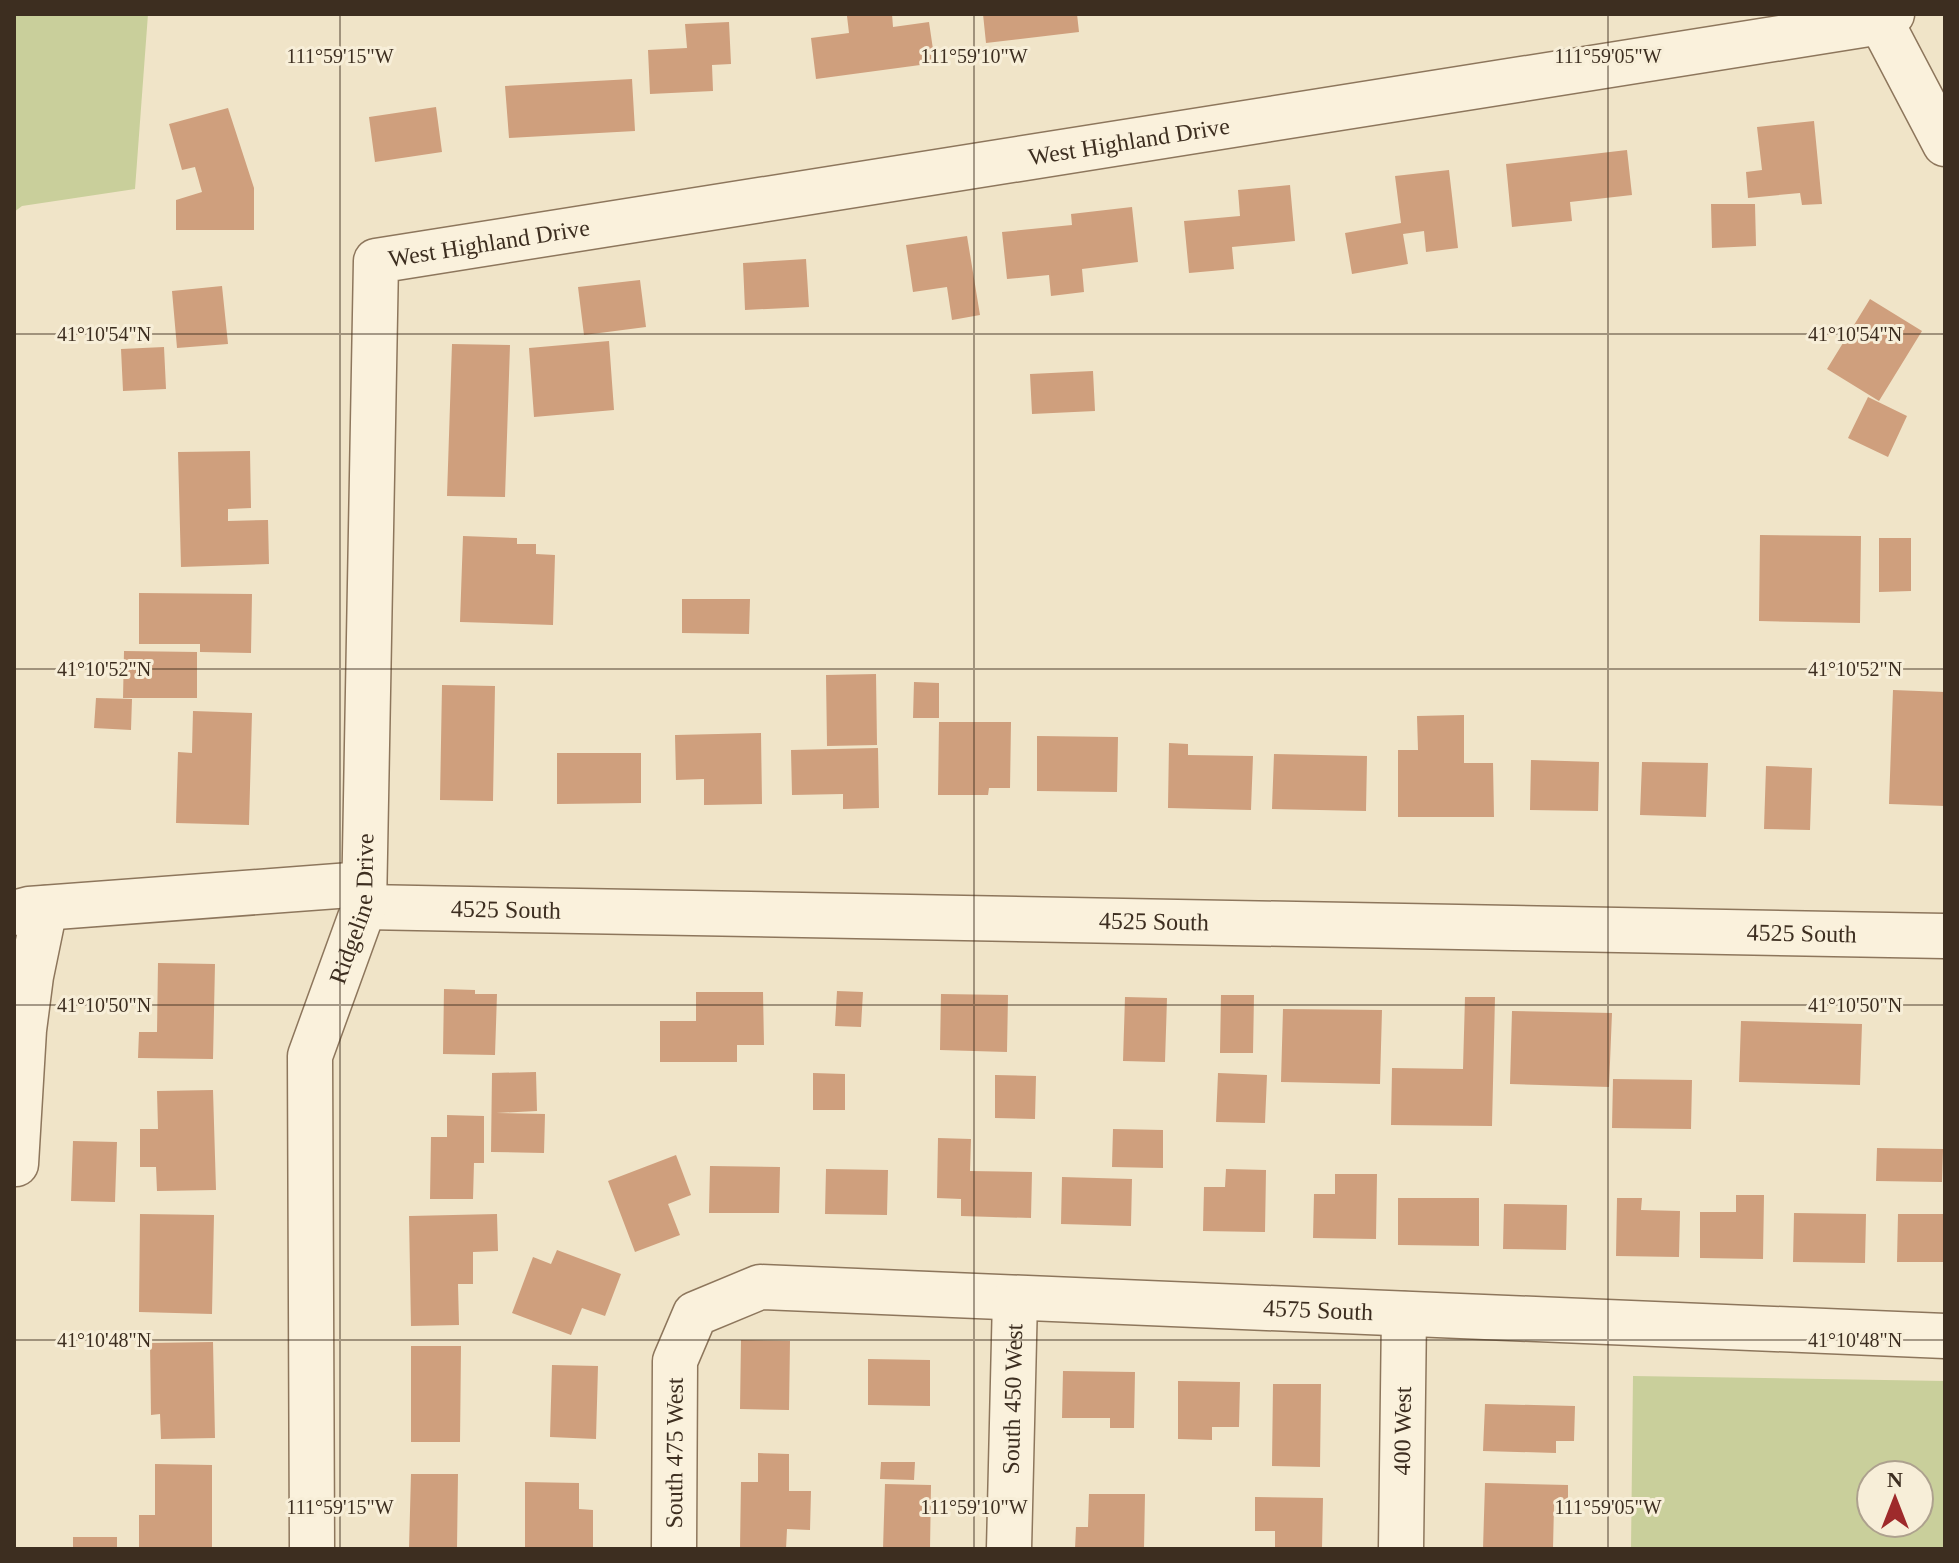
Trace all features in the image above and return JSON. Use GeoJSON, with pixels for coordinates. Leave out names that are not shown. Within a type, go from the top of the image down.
{"type":"FeatureCollection","features":[{"type":"Feature","properties":{"kind":"street","name":"West Highland Drive"},"geometry":{"type":"LineString","coordinates":[[376,261],[1887,18],[1945,144]]}},
{"type":"Feature","properties":{"kind":"street","name":"Ridgeline Drive"},"geometry":{"type":"LineString","coordinates":[[312,1549],[310,1056],[364,896],[376,261]]}},
{"type":"Feature","properties":{"kind":"street","name":"4525 South"},"geometry":{"type":"LineString","coordinates":[[30,910],[364,896],[1945,936]]}},
{"type":"Feature","properties":{"kind":"street"},"geometry":{"type":"LineString","coordinates":[[16,1164],[24,1030],[31,976],[30,910]]}},
{"type":"Feature","properties":{"kind":"street","name":"4575 South"},"geometry":{"type":"LineString","coordinates":[[695,1314],[760,1287],[1945,1336]]}},
{"type":"Feature","properties":{"kind":"street","name":"South 450 West"},"geometry":{"type":"LineString","coordinates":[[1009,1549],[1015,1298]]}},
{"type":"Feature","properties":{"kind":"street","name":"South 475 West"},"geometry":{"type":"LineString","coordinates":[[674,1549],[675,1361],[695,1314]]}},
{"type":"Feature","properties":{"kind":"street","name":"400 West"},"geometry":{"type":"LineString","coordinates":[[1401,1549],[1404,1314]]}},
{"type":"Feature","properties":{"kind":"green space"},"geometry":{"type":"Polygon","coordinates":[[[14,14],[148,14],[135,189],[22,206],[14,212],[14,14]]]}},
{"type":"Feature","properties":{"kind":"green space"},"geometry":{"type":"Polygon","coordinates":[[[1633,1376],[1945,1381],[1945,1549],[1631,1549],[1633,1376]]]}},
{"type":"Feature","properties":{"kind":"building"},"geometry":{"type":"Polygon","coordinates":[[[892,14],[893,27],[929,22],[935,63],[816,79],[811,38],[849,33],[847,16],[892,14]]]}},
{"type":"Feature","properties":{"kind":"building"},"geometry":{"type":"Polygon","coordinates":[[[983,14],[1077,14],[1079,32],[986,43],[983,14]]]}},
{"type":"Feature","properties":{"kind":"building"},"geometry":{"type":"Polygon","coordinates":[[[729,22],[731,64],[712,65],[713,91],[650,94],[648,50],[687,48],[685,24],[729,22]]]}},
{"type":"Feature","properties":{"kind":"building"},"geometry":{"type":"Polygon","coordinates":[[[632,79],[635,131],[509,138],[505,86],[632,79]]]}},
{"type":"Feature","properties":{"kind":"building"},"geometry":{"type":"Polygon","coordinates":[[[436,107],[442,152],[375,162],[369,117],[436,107]]]}},
{"type":"Feature","properties":{"kind":"building"},"geometry":{"type":"Polygon","coordinates":[[[228,108],[254,188],[254,230],[176,230],[176,200],[202,192],[195,167],[182,170],[169,124],[228,108]]]}},
{"type":"Feature","properties":{"kind":"building"},"geometry":{"type":"Polygon","coordinates":[[[1814,121],[1822,204],[1802,205],[1800,193],[1748,198],[1746,172],[1762,170],[1757,127],[1814,121]]]}},
{"type":"Feature","properties":{"kind":"building"},"geometry":{"type":"Polygon","coordinates":[[[1627,150],[1632,195],[1570,202],[1572,221],[1512,227],[1506,164],[1627,150]]]}},
{"type":"Feature","properties":{"kind":"building"},"geometry":{"type":"Polygon","coordinates":[[[1449,170],[1458,248],[1426,252],[1424,231],[1403,234],[1408,264],[1352,274],[1345,233],[1401,223],[1395,176],[1449,170]]]}},
{"type":"Feature","properties":{"kind":"building"},"geometry":{"type":"Polygon","coordinates":[[[1290,185],[1295,241],[1232,247],[1234,269],[1189,273],[1184,221],[1240,216],[1238,190],[1290,185]]]}},
{"type":"Feature","properties":{"kind":"building"},"geometry":{"type":"Polygon","coordinates":[[[1711,204],[1755,204],[1756,246],[1712,248],[1711,204]]]}},
{"type":"Feature","properties":{"kind":"building"},"geometry":{"type":"Polygon","coordinates":[[[1132,207],[1138,262],[1082,269],[1084,292],[1051,296],[1049,275],[1007,279],[1002,232],[1072,225],[1071,214],[1132,207]]]}},
{"type":"Feature","properties":{"kind":"building"},"geometry":{"type":"Polygon","coordinates":[[[967,236],[980,315],[952,320],[947,287],[913,292],[906,245],[967,236]]]}},
{"type":"Feature","properties":{"kind":"building"},"geometry":{"type":"Polygon","coordinates":[[[806,259],[809,307],[745,310],[743,263],[806,259]]]}},
{"type":"Feature","properties":{"kind":"building"},"geometry":{"type":"Polygon","coordinates":[[[640,280],[646,327],[584,335],[578,287],[640,280]]]}},
{"type":"Feature","properties":{"kind":"building"},"geometry":{"type":"Polygon","coordinates":[[[222,286],[228,344],[177,348],[172,291],[222,286]]]}},
{"type":"Feature","properties":{"kind":"building"},"geometry":{"type":"Polygon","coordinates":[[[1870,299],[1922,331],[1879,401],[1827,369],[1870,299]]]}},
{"type":"Feature","properties":{"kind":"building"},"geometry":{"type":"Polygon","coordinates":[[[609,341],[614,410],[534,417],[529,348],[609,341]]]}},
{"type":"Feature","properties":{"kind":"building"},"geometry":{"type":"Polygon","coordinates":[[[452,344],[510,345],[505,497],[447,496],[452,344]]]}},
{"type":"Feature","properties":{"kind":"building"},"geometry":{"type":"Polygon","coordinates":[[[164,347],[166,389],[123,391],[121,349],[164,347]]]}},
{"type":"Feature","properties":{"kind":"building"},"geometry":{"type":"Polygon","coordinates":[[[1093,371],[1095,411],[1032,414],[1030,374],[1093,371]]]}},
{"type":"Feature","properties":{"kind":"building"},"geometry":{"type":"Polygon","coordinates":[[[1868,397],[1907,416],[1888,457],[1848,438],[1868,397]]]}},
{"type":"Feature","properties":{"kind":"building"},"geometry":{"type":"Polygon","coordinates":[[[250,451],[251,508],[228,509],[228,521],[268,520],[269,564],[181,567],[178,452],[250,451]]]}},
{"type":"Feature","properties":{"kind":"building"},"geometry":{"type":"Polygon","coordinates":[[[1760,535],[1861,536],[1860,623],[1759,621],[1760,535]]]}},
{"type":"Feature","properties":{"kind":"building"},"geometry":{"type":"Polygon","coordinates":[[[463,536],[517,538],[517,544],[536,544],[536,554],[555,555],[553,625],[460,622],[463,536]]]}},
{"type":"Feature","properties":{"kind":"building"},"geometry":{"type":"Polygon","coordinates":[[[1879,538],[1911,538],[1911,591],[1879,592],[1879,538]]]}},
{"type":"Feature","properties":{"kind":"building"},"geometry":{"type":"Polygon","coordinates":[[[139,593],[252,594],[251,653],[200,652],[200,644],[139,644],[139,593]]]}},
{"type":"Feature","properties":{"kind":"building"},"geometry":{"type":"Polygon","coordinates":[[[682,599],[750,599],[749,634],[682,633],[682,599]]]}},
{"type":"Feature","properties":{"kind":"building"},"geometry":{"type":"Polygon","coordinates":[[[124,651],[197,652],[197,698],[123,698],[124,651]]]}},
{"type":"Feature","properties":{"kind":"building"},"geometry":{"type":"Polygon","coordinates":[[[876,674],[877,745],[827,746],[826,675],[876,674]]]}},
{"type":"Feature","properties":{"kind":"building"},"geometry":{"type":"Polygon","coordinates":[[[914,682],[939,683],[939,718],[913,718],[914,682]]]}},
{"type":"Feature","properties":{"kind":"building"},"geometry":{"type":"Polygon","coordinates":[[[442,685],[495,686],[493,801],[440,800],[442,685]]]}},
{"type":"Feature","properties":{"kind":"building"},"geometry":{"type":"Polygon","coordinates":[[[1893,690],[1945,692],[1945,806],[1889,804],[1893,690]]]}},
{"type":"Feature","properties":{"kind":"building"},"geometry":{"type":"Polygon","coordinates":[[[96,698],[132,699],[131,730],[94,728],[96,698]]]}},
{"type":"Feature","properties":{"kind":"building"},"geometry":{"type":"Polygon","coordinates":[[[193,711],[252,713],[249,825],[176,823],[178,752],[192,753],[193,711]]]}},
{"type":"Feature","properties":{"kind":"building"},"geometry":{"type":"Polygon","coordinates":[[[1464,715],[1464,763],[1493,763],[1494,817],[1398,817],[1398,750],[1418,750],[1417,716],[1464,715]]]}},
{"type":"Feature","properties":{"kind":"building"},"geometry":{"type":"Polygon","coordinates":[[[939,722],[1011,722],[1010,788],[989,788],[988,795],[938,795],[939,722]]]}},
{"type":"Feature","properties":{"kind":"building"},"geometry":{"type":"Polygon","coordinates":[[[761,733],[762,804],[704,805],[704,779],[676,780],[675,735],[761,733]]]}},
{"type":"Feature","properties":{"kind":"building"},"geometry":{"type":"Polygon","coordinates":[[[1037,736],[1118,737],[1117,792],[1037,791],[1037,736]]]}},
{"type":"Feature","properties":{"kind":"building"},"geometry":{"type":"Polygon","coordinates":[[[1169,743],[1188,744],[1188,755],[1253,756],[1251,810],[1168,808],[1169,743]]]}},
{"type":"Feature","properties":{"kind":"building"},"geometry":{"type":"Polygon","coordinates":[[[878,748],[879,808],[843,809],[843,794],[792,795],[791,750],[878,748]]]}},
{"type":"Feature","properties":{"kind":"building"},"geometry":{"type":"Polygon","coordinates":[[[557,753],[641,753],[641,803],[557,804],[557,753]]]}},
{"type":"Feature","properties":{"kind":"building"},"geometry":{"type":"Polygon","coordinates":[[[1274,754],[1367,756],[1366,811],[1272,809],[1274,754]]]}},
{"type":"Feature","properties":{"kind":"building"},"geometry":{"type":"Polygon","coordinates":[[[1531,760],[1599,762],[1598,811],[1530,810],[1531,760]]]}},
{"type":"Feature","properties":{"kind":"building"},"geometry":{"type":"Polygon","coordinates":[[[1642,762],[1708,763],[1706,817],[1640,815],[1642,762]]]}},
{"type":"Feature","properties":{"kind":"building"},"geometry":{"type":"Polygon","coordinates":[[[1766,766],[1812,768],[1810,830],[1764,829],[1766,766]]]}},
{"type":"Feature","properties":{"kind":"building"},"geometry":{"type":"Polygon","coordinates":[[[158,963],[215,964],[213,1059],[138,1058],[139,1032],[157,1032],[158,963]]]}},
{"type":"Feature","properties":{"kind":"building"},"geometry":{"type":"Polygon","coordinates":[[[444,989],[497,994],[495,1055],[443,1054],[444,989]]]}},
{"type":"Feature","properties":{"kind":"building"},"geometry":{"type":"Polygon","coordinates":[[[837,991],[863,992],[861,1027],[835,1026],[837,991]]]}},
{"type":"Feature","properties":{"kind":"building"},"geometry":{"type":"Polygon","coordinates":[[[696,992],[763,992],[764,1045],[737,1045],[737,1062],[660,1062],[660,1021],[696,1021],[696,992]]]}},
{"type":"Feature","properties":{"kind":"building"},"geometry":{"type":"Polygon","coordinates":[[[941,994],[1008,995],[1007,1052],[940,1050],[941,994]]]}},
{"type":"Feature","properties":{"kind":"building"},"geometry":{"type":"Polygon","coordinates":[[[1221,995],[1254,995],[1253,1053],[1220,1053],[1221,995]]]}},
{"type":"Feature","properties":{"kind":"building"},"geometry":{"type":"Polygon","coordinates":[[[1125,997],[1167,998],[1165,1062],[1123,1061],[1125,997]]]}},
{"type":"Feature","properties":{"kind":"building"},"geometry":{"type":"Polygon","coordinates":[[[1465,997],[1495,997],[1492,1126],[1391,1125],[1392,1068],[1463,1069],[1465,997]]]}},
{"type":"Feature","properties":{"kind":"building"},"geometry":{"type":"Polygon","coordinates":[[[1283,1009],[1382,1010],[1380,1084],[1281,1082],[1283,1009]]]}},
{"type":"Feature","properties":{"kind":"building"},"geometry":{"type":"Polygon","coordinates":[[[1512,1011],[1612,1013],[1609,1087],[1510,1084],[1512,1011]]]}},
{"type":"Feature","properties":{"kind":"building"},"geometry":{"type":"Polygon","coordinates":[[[1741,1021],[1862,1024],[1860,1085],[1739,1082],[1741,1021]]]}},
{"type":"Feature","properties":{"kind":"building"},"geometry":{"type":"Polygon","coordinates":[[[536,1072],[537,1111],[496,1113],[545,1114],[544,1153],[491,1152],[492,1073],[536,1072]]]}},
{"type":"Feature","properties":{"kind":"building"},"geometry":{"type":"Polygon","coordinates":[[[813,1073],[845,1074],[845,1110],[813,1110],[813,1073]]]}},
{"type":"Feature","properties":{"kind":"building"},"geometry":{"type":"Polygon","coordinates":[[[1218,1073],[1267,1075],[1265,1123],[1216,1122],[1218,1073]]]}},
{"type":"Feature","properties":{"kind":"building"},"geometry":{"type":"Polygon","coordinates":[[[995,1075],[1036,1076],[1035,1119],[995,1118],[995,1075]]]}},
{"type":"Feature","properties":{"kind":"building"},"geometry":{"type":"Polygon","coordinates":[[[1613,1079],[1692,1080],[1691,1129],[1612,1128],[1613,1079]]]}},
{"type":"Feature","properties":{"kind":"building"},"geometry":{"type":"Polygon","coordinates":[[[213,1090],[216,1190],[157,1191],[156,1167],[140,1167],[140,1129],[158,1129],[157,1091],[213,1090]]]}},
{"type":"Feature","properties":{"kind":"building"},"geometry":{"type":"Polygon","coordinates":[[[447,1115],[484,1116],[484,1163],[474,1163],[473,1199],[430,1199],[431,1137],[447,1137],[447,1115]]]}},
{"type":"Feature","properties":{"kind":"building"},"geometry":{"type":"Polygon","coordinates":[[[1113,1129],[1163,1130],[1163,1168],[1112,1167],[1113,1129]]]}},
{"type":"Feature","properties":{"kind":"building"},"geometry":{"type":"Polygon","coordinates":[[[938,1138],[971,1139],[970,1171],[1032,1172],[1031,1218],[961,1216],[961,1199],[937,1198],[938,1138]]]}},
{"type":"Feature","properties":{"kind":"building"},"geometry":{"type":"Polygon","coordinates":[[[73,1141],[117,1142],[115,1202],[71,1201],[73,1141]]]}},
{"type":"Feature","properties":{"kind":"building"},"geometry":{"type":"Polygon","coordinates":[[[1877,1148],[1943,1149],[1942,1182],[1876,1181],[1877,1148]]]}},
{"type":"Feature","properties":{"kind":"building"},"geometry":{"type":"Polygon","coordinates":[[[676,1155],[691,1195],[668,1204],[680,1235],[635,1252],[608,1181],[676,1155]]]}},
{"type":"Feature","properties":{"kind":"building"},"geometry":{"type":"Polygon","coordinates":[[[710,1166],[780,1167],[779,1213],[709,1213],[710,1166]]]}},
{"type":"Feature","properties":{"kind":"building"},"geometry":{"type":"Polygon","coordinates":[[[826,1169],[888,1170],[887,1215],[825,1214],[826,1169]]]}},
{"type":"Feature","properties":{"kind":"building"},"geometry":{"type":"Polygon","coordinates":[[[1226,1169],[1266,1170],[1265,1232],[1203,1231],[1204,1187],[1225,1187],[1226,1169]]]}},
{"type":"Feature","properties":{"kind":"building"},"geometry":{"type":"Polygon","coordinates":[[[1335,1174],[1377,1174],[1376,1239],[1313,1238],[1314,1194],[1335,1194],[1335,1174]]]}},
{"type":"Feature","properties":{"kind":"building"},"geometry":{"type":"Polygon","coordinates":[[[1062,1177],[1132,1179],[1131,1226],[1061,1224],[1062,1177]]]}},
{"type":"Feature","properties":{"kind":"building"},"geometry":{"type":"Polygon","coordinates":[[[1736,1195],[1764,1195],[1763,1259],[1700,1258],[1700,1212],[1736,1212],[1736,1195]]]}},
{"type":"Feature","properties":{"kind":"building"},"geometry":{"type":"Polygon","coordinates":[[[1398,1198],[1479,1198],[1479,1246],[1398,1245],[1398,1198]]]}},
{"type":"Feature","properties":{"kind":"building"},"geometry":{"type":"Polygon","coordinates":[[[1617,1198],[1642,1198],[1641,1210],[1680,1211],[1679,1257],[1616,1256],[1617,1198]]]}},
{"type":"Feature","properties":{"kind":"building"},"geometry":{"type":"Polygon","coordinates":[[[1504,1204],[1567,1205],[1566,1250],[1503,1249],[1504,1204]]]}},
{"type":"Feature","properties":{"kind":"building"},"geometry":{"type":"Polygon","coordinates":[[[1794,1213],[1866,1214],[1865,1263],[1793,1262],[1794,1213]]]}},
{"type":"Feature","properties":{"kind":"building"},"geometry":{"type":"Polygon","coordinates":[[[140,1214],[214,1215],[212,1314],[139,1312],[140,1214]]]}},
{"type":"Feature","properties":{"kind":"building"},"geometry":{"type":"Polygon","coordinates":[[[497,1214],[498,1251],[473,1252],[473,1284],[458,1284],[459,1325],[411,1326],[409,1216],[497,1214]]]}},
{"type":"Feature","properties":{"kind":"building"},"geometry":{"type":"Polygon","coordinates":[[[1898,1214],[1945,1214],[1945,1262],[1897,1262],[1898,1214]]]}},
{"type":"Feature","properties":{"kind":"building"},"geometry":{"type":"Polygon","coordinates":[[[557,1250],[621,1274],[605,1316],[582,1308],[571,1335],[512,1313],[533,1257],[551,1264],[557,1250]]]}},
{"type":"Feature","properties":{"kind":"building"},"geometry":{"type":"Polygon","coordinates":[[[741,1340],[790,1341],[789,1410],[740,1409],[741,1340]]]}},
{"type":"Feature","properties":{"kind":"building"},"geometry":{"type":"Polygon","coordinates":[[[213,1342],[215,1438],[161,1439],[160,1414],[151,1415],[150,1343],[213,1342]]]}},
{"type":"Feature","properties":{"kind":"building"},"geometry":{"type":"Polygon","coordinates":[[[411,1346],[461,1346],[460,1442],[411,1442],[411,1346]]]}},
{"type":"Feature","properties":{"kind":"building"},"geometry":{"type":"Polygon","coordinates":[[[868,1359],[930,1360],[930,1406],[868,1405],[868,1359]]]}},
{"type":"Feature","properties":{"kind":"building"},"geometry":{"type":"Polygon","coordinates":[[[552,1365],[598,1366],[596,1439],[550,1437],[552,1365]]]}},
{"type":"Feature","properties":{"kind":"building"},"geometry":{"type":"Polygon","coordinates":[[[1063,1371],[1135,1372],[1134,1428],[1110,1428],[1110,1418],[1062,1418],[1063,1371]]]}},
{"type":"Feature","properties":{"kind":"building"},"geometry":{"type":"Polygon","coordinates":[[[1178,1381],[1240,1382],[1239,1427],[1212,1427],[1212,1440],[1178,1439],[1178,1381]]]}},
{"type":"Feature","properties":{"kind":"building"},"geometry":{"type":"Polygon","coordinates":[[[1273,1384],[1321,1384],[1320,1467],[1272,1466],[1273,1384]]]}},
{"type":"Feature","properties":{"kind":"building"},"geometry":{"type":"Polygon","coordinates":[[[1485,1404],[1575,1406],[1574,1441],[1556,1441],[1556,1453],[1483,1451],[1485,1404]]]}},
{"type":"Feature","properties":{"kind":"building"},"geometry":{"type":"Polygon","coordinates":[[[758,1453],[789,1454],[789,1491],[811,1491],[810,1530],[787,1529],[786,1549],[740,1549],[741,1482],[758,1482],[758,1453]]]}},
{"type":"Feature","properties":{"kind":"building"},"geometry":{"type":"Polygon","coordinates":[[[881,1462],[915,1462],[914,1480],[880,1479],[881,1462]]]}},
{"type":"Feature","properties":{"kind":"building"},"geometry":{"type":"Polygon","coordinates":[[[155,1464],[212,1465],[212,1549],[139,1549],[139,1515],[155,1515],[155,1464]]]}},
{"type":"Feature","properties":{"kind":"building"},"geometry":{"type":"Polygon","coordinates":[[[411,1474],[458,1474],[457,1549],[409,1549],[411,1474]]]}},
{"type":"Feature","properties":{"kind":"building"},"geometry":{"type":"Polygon","coordinates":[[[525,1482],[579,1483],[579,1509],[593,1510],[593,1549],[525,1549],[525,1482]]]}},
{"type":"Feature","properties":{"kind":"building"},"geometry":{"type":"Polygon","coordinates":[[[1485,1483],[1568,1485],[1568,1506],[1554,1505],[1553,1549],[1483,1549],[1485,1483]]]}},
{"type":"Feature","properties":{"kind":"building"},"geometry":{"type":"Polygon","coordinates":[[[885,1484],[931,1485],[930,1549],[883,1549],[885,1484]]]}},
{"type":"Feature","properties":{"kind":"building"},"geometry":{"type":"Polygon","coordinates":[[[1089,1494],[1145,1494],[1144,1549],[1075,1549],[1076,1527],[1088,1527],[1089,1494]]]}},
{"type":"Feature","properties":{"kind":"building"},"geometry":{"type":"Polygon","coordinates":[[[1255,1497],[1323,1498],[1322,1549],[1275,1549],[1275,1531],[1255,1531],[1255,1497]]]}},
{"type":"Feature","properties":{"kind":"building"},"geometry":{"type":"Polygon","coordinates":[[[73,1537],[117,1537],[117,1549],[73,1549],[73,1537]]]}}]}
